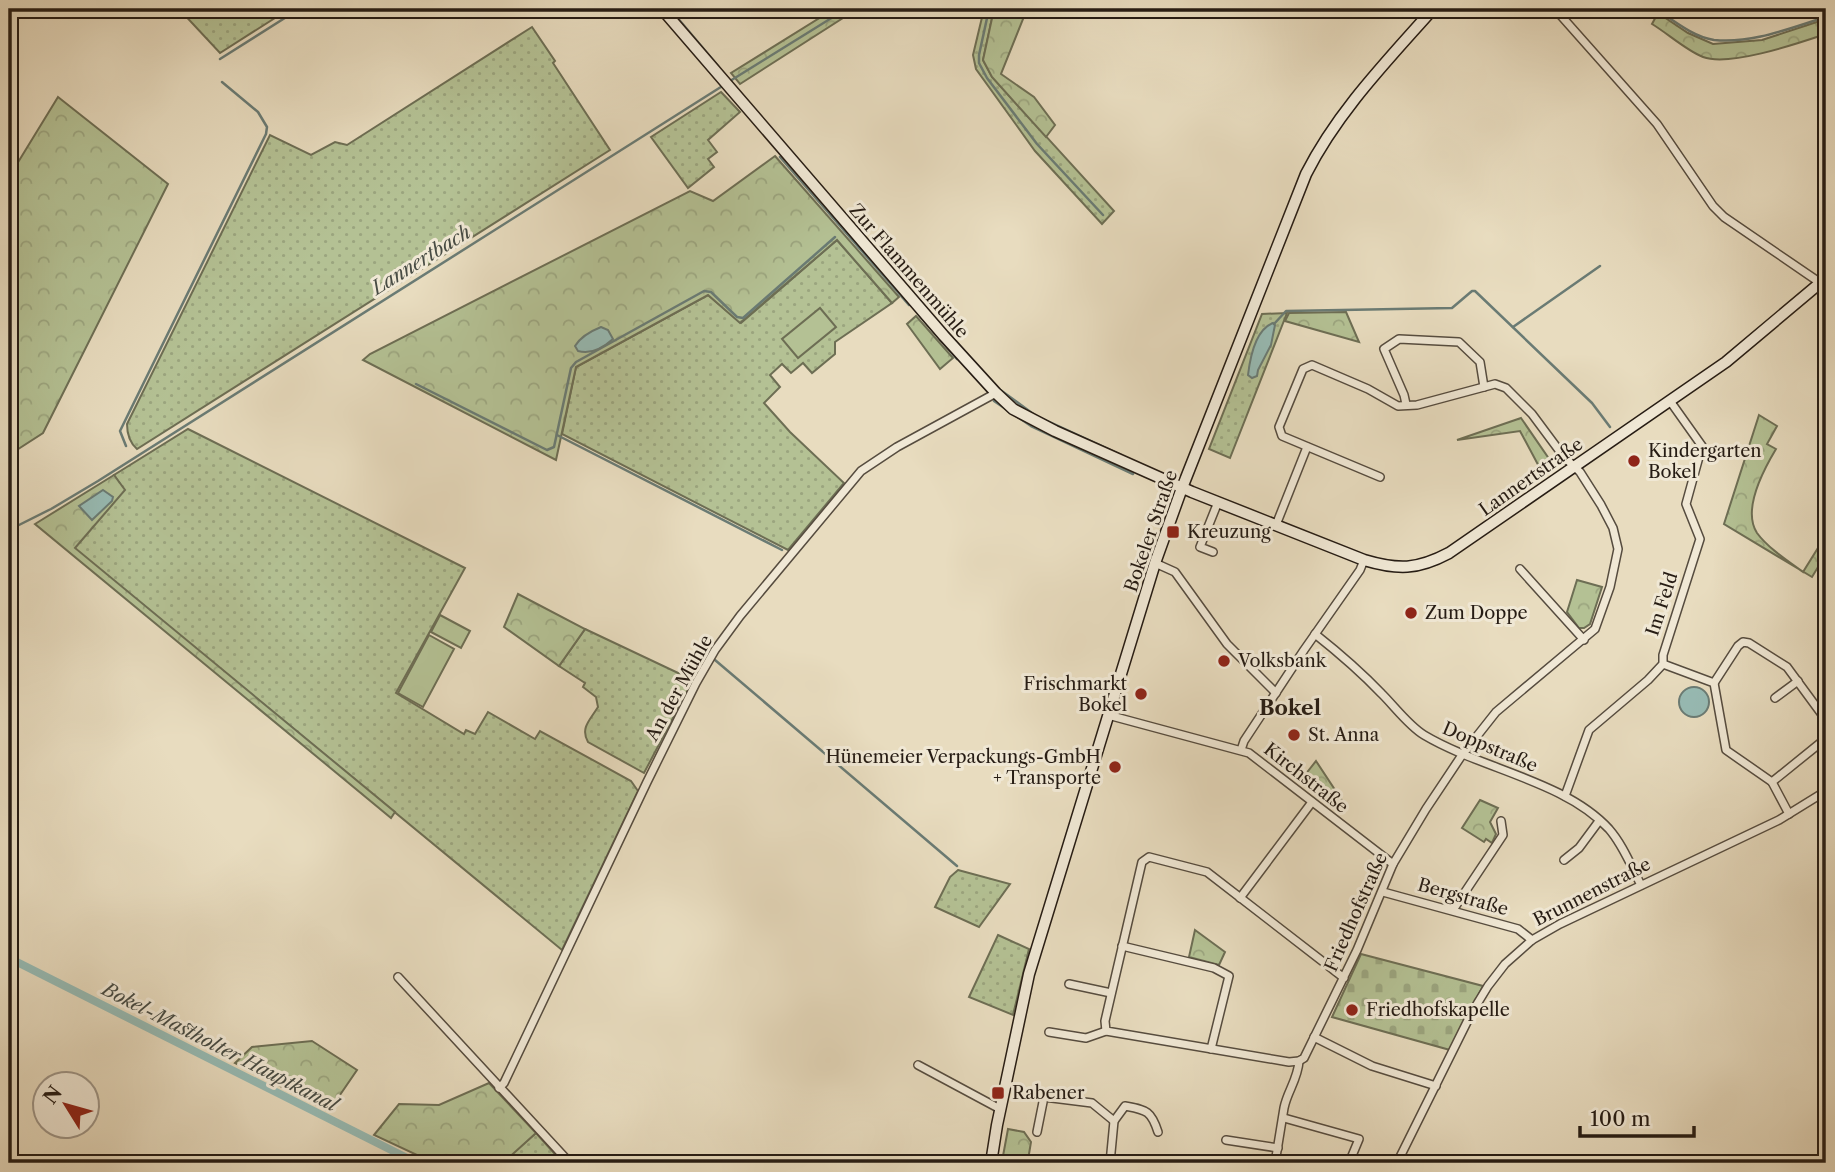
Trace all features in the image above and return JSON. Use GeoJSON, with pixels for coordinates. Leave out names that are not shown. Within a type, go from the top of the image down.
{"type":"FeatureCollection","features":[{"type":"Feature","properties":{"kind":"street","name":"Zur Flammenmühle"},"geometry":{"type":"LineString","coordinates":[[662,9],[996,393],[1024,416],[1182,488]]}},
{"type":"Feature","properties":{"kind":"street","name":"Bokeler Straße"},"geometry":{"type":"LineString","coordinates":[[991,1163],[1029,974],[1155,563],[1182,488],[1306,174],[1321,144],[1340,115],[1433,9]]}},
{"type":"Feature","properties":{"kind":"street"},"geometry":{"type":"LineString","coordinates":[[1555,9],[1657,124],[1713,206],[1724,217],[1823,280]]}},
{"type":"Feature","properties":{"kind":"street","name":"Lannertstraße"},"geometry":{"type":"LineString","coordinates":[[1182,488],[1364,560],[1399,568],[1432,562],[1449,553],[1726,362],[1823,280]]}},
{"type":"Feature","properties":{"kind":"street"},"geometry":{"type":"LineString","coordinates":[[1380,477],[1282,436],[1279,427],[1303,369],[1308,365],[1368,389],[1398,406],[1418,405],[1484,387],[1480,362],[1460,342],[1399,340],[1384,349],[1406,404]]}},
{"type":"Feature","properties":{"kind":"street","name":"Friedhofstraße"},"geometry":{"type":"LineString","coordinates":[[1275,1163],[1284,1107],[1298,1074],[1299,1061],[1304,1058],[1344,978],[1393,864],[1462,755],[1496,712],[1584,640],[1595,629],[1601,615],[1618,549],[1613,528],[1580,472],[1573,467],[1532,414],[1506,388],[1495,384],[1484,387]]}},
{"type":"Feature","properties":{"kind":"street","name":"An der Mühle"},"geometry":{"type":"LineString","coordinates":[[499,1088],[696,683],[740,616],[861,471],[897,447],[996,393]]}},
{"type":"Feature","properties":{"kind":"street","name":"Im Feld"},"geometry":{"type":"LineString","coordinates":[[1565,796],[1589,730],[1663,664],[1663,655],[1700,539],[1686,504],[1702,446],[1670,401]]}},
{"type":"Feature","properties":{"kind":"street"},"geometry":{"type":"LineString","coordinates":[[1276,525],[1307,447]]}},
{"type":"Feature","properties":{"kind":"street"},"geometry":{"type":"LineString","coordinates":[[1213,552],[1200,547],[1218,502]]}},
{"type":"Feature","properties":{"kind":"street"},"geometry":{"type":"LineString","coordinates":[[1241,750],[1244,741],[1360,570],[1364,560]]}},
{"type":"Feature","properties":{"kind":"street"},"geometry":{"type":"LineString","coordinates":[[1155,563],[1175,572],[1227,644],[1276,693]]}},
{"type":"Feature","properties":{"kind":"street"},"geometry":{"type":"LineString","coordinates":[[1520,569],[1584,640]]}},
{"type":"Feature","properties":{"kind":"street","name":"Doppstraße"},"geometry":{"type":"LineString","coordinates":[[1315,634],[1351,662],[1421,734],[1462,755],[1565,796],[1584,807],[1616,839],[1641,884]]}},
{"type":"Feature","properties":{"kind":"street"},"geometry":{"type":"LineString","coordinates":[[1789,814],[1772,782],[1726,750],[1714,683],[1738,646],[1743,642],[1749,643],[1787,667],[1826,720]]}},
{"type":"Feature","properties":{"kind":"street"},"geometry":{"type":"LineString","coordinates":[[1663,664],[1714,683]]}},
{"type":"Feature","properties":{"kind":"street"},"geometry":{"type":"LineString","coordinates":[[1775,698],[1798,681]]}},
{"type":"Feature","properties":{"kind":"street","name":"Kirchstraße"},"geometry":{"type":"LineString","coordinates":[[1108,715],[1249,753],[1393,864]]}},
{"type":"Feature","properties":{"kind":"street"},"geometry":{"type":"LineString","coordinates":[[1772,782],[1824,740],[1826,729]]}},
{"type":"Feature","properties":{"kind":"street","name":"Brunnenstraße"},"geometry":{"type":"LineString","coordinates":[[1397,1163],[1474,1009],[1505,964],[1532,940],[1641,884],[1789,814],[1826,791]]}},
{"type":"Feature","properties":{"kind":"street"},"geometry":{"type":"LineString","coordinates":[[1240,898],[1312,802]]}},
{"type":"Feature","properties":{"kind":"street"},"geometry":{"type":"LineString","coordinates":[[1452,910],[1503,835],[1501,821]]}},
{"type":"Feature","properties":{"kind":"street"},"geometry":{"type":"LineString","coordinates":[[1564,860],[1579,848],[1599,821]]}},
{"type":"Feature","properties":{"kind":"street"},"geometry":{"type":"LineString","coordinates":[[1106,1031],[1105,1021],[1142,862],[1149,857],[1207,872],[1344,978]]}},
{"type":"Feature","properties":{"kind":"street","name":"Bergstraße"},"geometry":{"type":"LineString","coordinates":[[1382,892],[1518,929],[1532,940]]}},
{"type":"Feature","properties":{"kind":"street"},"geometry":{"type":"LineString","coordinates":[[1122,946],[1214,968],[1229,976],[1211,1049]]}},
{"type":"Feature","properties":{"kind":"street"},"geometry":{"type":"LineString","coordinates":[[398,977],[570,1163]]}},
{"type":"Feature","properties":{"kind":"street"},"geometry":{"type":"LineString","coordinates":[[1069,984],[1111,993]]}},
{"type":"Feature","properties":{"kind":"street"},"geometry":{"type":"LineString","coordinates":[[1049,1032],[1086,1038],[1106,1031],[1289,1062],[1299,1061]]}},
{"type":"Feature","properties":{"kind":"street"},"geometry":{"type":"LineString","coordinates":[[1314,1037],[1373,1066],[1436,1086]]}},
{"type":"Feature","properties":{"kind":"street"},"geometry":{"type":"LineString","coordinates":[[918,1065],[1000,1109]]}},
{"type":"Feature","properties":{"kind":"street"},"geometry":{"type":"LineString","coordinates":[[1037,1132],[1044,1097],[1092,1103],[1114,1121]]}},
{"type":"Feature","properties":{"kind":"street"},"geometry":{"type":"LineString","coordinates":[[1110,1163],[1114,1121],[1125,1106],[1147,1110],[1153,1117],[1158,1132]]}},
{"type":"Feature","properties":{"kind":"street"},"geometry":{"type":"LineString","coordinates":[[1284,1118],[1359,1139],[1349,1163]]}},
{"type":"Feature","properties":{"kind":"street"},"geometry":{"type":"LineString","coordinates":[[1226,1140],[1278,1148]]}},
{"type":"Feature","properties":{"kind":"green space"},"geometry":{"type":"Polygon","coordinates":[[[179,9],[289,9],[220,53],[179,9]]]}},
{"type":"Feature","properties":{"kind":"green space"},"geometry":{"type":"Polygon","coordinates":[[[834,9],[857,9],[740,84],[731,73],[834,9]]]}},
{"type":"Feature","properties":{"kind":"green space"},"geometry":{"type":"Polygon","coordinates":[[[984,9],[994,9],[983,60],[992,77],[1114,211],[1102,224],[1035,151],[976,69],[973,55],[984,9]]]}},
{"type":"Feature","properties":{"kind":"green space"},"geometry":{"type":"Polygon","coordinates":[[[994,9],[1027,9],[1001,74],[1034,97],[1055,125],[1046,137],[992,77],[983,60],[994,9]]]}},
{"type":"Feature","properties":{"kind":"green space"},"geometry":{"type":"Polygon","coordinates":[[[1658,13],[1688,33],[1713,44],[1762,40],[1826,19],[1826,34],[1764,53],[1715,59],[1697,54],[1652,24],[1658,13]]]}},
{"type":"Feature","properties":{"kind":"green space"},"geometry":{"type":"Polygon","coordinates":[[[532,27],[610,150],[137,449],[129,438],[127,424],[270,135],[311,155],[335,142],[347,145],[532,27]]]}},
{"type":"Feature","properties":{"kind":"green space"},"geometry":{"type":"Polygon","coordinates":[[[721,92],[740,112],[708,140],[717,152],[708,159],[714,167],[688,188],[651,137],[721,92]]]}},
{"type":"Feature","properties":{"kind":"green space"},"geometry":{"type":"Polygon","coordinates":[[[58,97],[168,184],[43,433],[9,455],[9,177],[58,97]]]}},
{"type":"Feature","properties":{"kind":"green space"},"geometry":{"type":"Polygon","coordinates":[[[775,156],[899,297],[892,303],[837,240],[740,323],[708,295],[576,367],[556,460],[363,360],[370,354],[690,191],[713,201],[775,156]]]}},
{"type":"Feature","properties":{"kind":"green space"},"geometry":{"type":"Polygon","coordinates":[[[837,240],[892,303],[835,342],[835,354],[812,373],[803,363],[791,373],[782,364],[770,375],[780,387],[764,403],[790,432],[844,483],[788,550],[562,434],[576,367],[708,295],[741,323],[837,240]]]}},
{"type":"Feature","properties":{"kind":"green space"},"geometry":{"type":"Polygon","coordinates":[[[820,308],[836,327],[798,358],[782,339],[820,308]]]}},
{"type":"Feature","properties":{"kind":"green space"},"geometry":{"type":"Polygon","coordinates":[[[1346,312],[1359,342],[1285,321],[1289,313],[1346,312]]]}},
{"type":"Feature","properties":{"kind":"green space"},"geometry":{"type":"Polygon","coordinates":[[[1287,313],[1230,458],[1209,449],[1262,314],[1287,313]]]}},
{"type":"Feature","properties":{"kind":"green space"},"geometry":{"type":"Polygon","coordinates":[[[916,316],[953,358],[940,369],[907,324],[916,316]]]}},
{"type":"Feature","properties":{"kind":"green space"},"geometry":{"type":"Polygon","coordinates":[[[1759,415],[1777,426],[1767,444],[1776,449],[1756,490],[1753,524],[1767,544],[1800,569],[1724,524],[1759,415]]]}},
{"type":"Feature","properties":{"kind":"green space"},"geometry":{"type":"Polygon","coordinates":[[[1521,418],[1554,466],[1543,474],[1520,431],[1457,440],[1521,418]]]}},
{"type":"Feature","properties":{"kind":"green space"},"geometry":{"type":"Polygon","coordinates":[[[188,429],[465,568],[396,693],[464,734],[466,730],[475,734],[488,712],[535,739],[540,731],[631,781],[638,791],[562,950],[74,548],[124,490],[114,475],[188,429]]]}},
{"type":"Feature","properties":{"kind":"green space"},"geometry":{"type":"Polygon","coordinates":[[[114,475],[125,490],[75,548],[395,812],[391,818],[35,524],[114,475]]]}},
{"type":"Feature","properties":{"kind":"green space"},"geometry":{"type":"Polygon","coordinates":[[[1826,535],[1826,554],[1812,577],[1803,572],[1826,535]]]}},
{"type":"Feature","properties":{"kind":"green space"},"geometry":{"type":"Polygon","coordinates":[[[1577,580],[1602,587],[1590,624],[1584,628],[1579,628],[1567,612],[1577,580]]]}},
{"type":"Feature","properties":{"kind":"green space"},"geometry":{"type":"Polygon","coordinates":[[[518,594],[585,629],[559,666],[504,627],[518,594]]]}},
{"type":"Feature","properties":{"kind":"green space"},"geometry":{"type":"Polygon","coordinates":[[[440,615],[470,631],[461,648],[431,632],[440,615]]]}},
{"type":"Feature","properties":{"kind":"green space"},"geometry":{"type":"Polygon","coordinates":[[[585,629],[693,680],[644,773],[588,742],[585,732],[598,707],[596,697],[583,687],[585,683],[559,666],[585,629]]]}},
{"type":"Feature","properties":{"kind":"green space"},"geometry":{"type":"Polygon","coordinates":[[[429,635],[454,649],[423,707],[398,693],[429,635]]]}},
{"type":"Feature","properties":{"kind":"green space"},"geometry":{"type":"Polygon","coordinates":[[[1316,761],[1343,802],[1338,809],[1301,780],[1316,761]]]}},
{"type":"Feature","properties":{"kind":"green space"},"geometry":{"type":"Polygon","coordinates":[[[1480,800],[1498,808],[1490,822],[1496,834],[1492,843],[1486,839],[1484,842],[1462,828],[1480,800]]]}},
{"type":"Feature","properties":{"kind":"green space"},"geometry":{"type":"Polygon","coordinates":[[[958,870],[1010,884],[979,927],[935,907],[950,877],[958,870]]]}},
{"type":"Feature","properties":{"kind":"green space"},"geometry":{"type":"Polygon","coordinates":[[[1195,930],[1225,952],[1219,965],[1189,957],[1195,930]]]}},
{"type":"Feature","properties":{"kind":"green space"},"geometry":{"type":"Polygon","coordinates":[[[998,935],[1029,949],[1013,1015],[969,997],[998,935]]]}},
{"type":"Feature","properties":{"kind":"green space"},"geometry":{"type":"Polygon","coordinates":[[[1361,954],[1483,986],[1450,1050],[1332,1017],[1361,954]]]}},
{"type":"Feature","properties":{"kind":"green space"},"geometry":{"type":"Polygon","coordinates":[[[312,1041],[357,1070],[329,1111],[235,1063],[252,1047],[312,1041]]]}},
{"type":"Feature","properties":{"kind":"green space"},"geometry":{"type":"Polygon","coordinates":[[[489,1083],[536,1133],[503,1163],[434,1163],[374,1135],[399,1104],[439,1105],[489,1083]]]}},
{"type":"Feature","properties":{"kind":"green space"},"geometry":{"type":"Polygon","coordinates":[[[1008,1129],[1024,1132],[1031,1142],[1028,1160],[1003,1156],[1008,1129]]]}},
{"type":"Feature","properties":{"kind":"green space"},"geometry":{"type":"Polygon","coordinates":[[[536,1133],[563,1163],[503,1163],[506,1159],[536,1133]]]}},
{"type":"Feature","properties":{"kind":"water"},"geometry":{"type":"Polygon","coordinates":[[[1273,323],[1275,325],[1271,345],[1257,376],[1252,378],[1248,375],[1254,345],[1262,332],[1273,323]]]}},
{"type":"Feature","properties":{"kind":"water"},"geometry":{"type":"Polygon","coordinates":[[[601,327],[608,330],[613,339],[597,350],[578,351],[575,346],[580,339],[601,327]]]}},
{"type":"Feature","properties":{"kind":"water"},"geometry":{"type":"Polygon","coordinates":[[[103,490],[113,497],[112,501],[92,520],[79,506],[103,490]]]}},
{"type":"Feature","properties":{"kind":"water"},"geometry":{"type":"Polygon","coordinates":[[[1694,687],[1705,691],[1709,702],[1705,713],[1694,717],[1683,713],[1679,702],[1683,691],[1694,687]]]}},
{"type":"Feature","properties":{"kind":"waterway"},"geometry":{"type":"LineString","coordinates":[[220,59],[299,9]]}},
{"type":"Feature","properties":{"kind":"waterway"},"geometry":{"type":"LineString","coordinates":[[670,9],[719,67]]}},
{"type":"Feature","properties":{"kind":"waterway","name":"Lannertbach"},"geometry":{"type":"LineString","coordinates":[[730,81],[846,9]]}},
{"type":"Feature","properties":{"kind":"waterway"},"geometry":{"type":"LineString","coordinates":[[989,9],[979,55],[979,63],[987,78],[1037,144],[1103,215]]}},
{"type":"Feature","properties":{"kind":"waterway","name":"Lannertbach"},"geometry":{"type":"LineString","coordinates":[[1656,9],[1691,32],[1714,40],[1728,41],[1757,37],[1826,17]]}},
{"type":"Feature","properties":{"kind":"waterway"},"geometry":{"type":"LineString","coordinates":[[126,446],[120,431],[266,134],[267,127],[258,112],[222,82]]}},
{"type":"Feature","properties":{"kind":"waterway","name":"Lannertbach"},"geometry":{"type":"LineString","coordinates":[[9,530],[98,481],[724,85]]}},
{"type":"Feature","properties":{"kind":"waterway"},"geometry":{"type":"LineString","coordinates":[[780,157],[909,305]]}},
{"type":"Feature","properties":{"kind":"waterway"},"geometry":{"type":"LineString","coordinates":[[416,384],[547,450],[554,447],[571,368],[576,362],[704,291],[711,292],[737,317],[743,318],[835,237]]}},
{"type":"Feature","properties":{"kind":"waterway"},"geometry":{"type":"LineString","coordinates":[[1513,327],[1600,266]]}},
{"type":"Feature","properties":{"kind":"waterway"},"geometry":{"type":"LineString","coordinates":[[1274,324],[1286,311],[1452,308],[1475,291],[1592,403],[1610,427]]}},
{"type":"Feature","properties":{"kind":"waterway"},"geometry":{"type":"LineString","coordinates":[[918,314],[957,359]]}},
{"type":"Feature","properties":{"kind":"waterway"},"geometry":{"type":"LineString","coordinates":[[999,389],[1036,416],[1121,455]]}},
{"type":"Feature","properties":{"kind":"waterway"},"geometry":{"type":"LineString","coordinates":[[994,401],[1031,426],[1133,474]]}},
{"type":"Feature","properties":{"kind":"waterway"},"geometry":{"type":"LineString","coordinates":[[557,435],[782,550]]}},
{"type":"Feature","properties":{"kind":"waterway"},"geometry":{"type":"LineString","coordinates":[[715,660],[957,866]]}},
{"type":"Feature","properties":{"kind":"waterway","name":"Bokel-Mastholter Hauptkanal"},"geometry":{"type":"LineString","coordinates":[[9,958],[417,1163]]}},
{"type":"Feature","properties":{"kind":"place","name":"Kindergarten Bokel"},"geometry":{"type":"Point","coordinates":[1634,461]}},
{"type":"Feature","properties":{"kind":"place","name":"Kreuzung"},"geometry":{"type":"Point","coordinates":[1173,532]}},
{"type":"Feature","properties":{"kind":"place","name":"Zum Doppe"},"geometry":{"type":"Point","coordinates":[1411,613]}},
{"type":"Feature","properties":{"kind":"place","name":"Volksbank"},"geometry":{"type":"Point","coordinates":[1224,661]}},
{"type":"Feature","properties":{"kind":"place","name":"Frischmarkt Bokel"},"geometry":{"type":"Point","coordinates":[1141,694]}},
{"type":"Feature","properties":{"kind":"place","name":"St. Anna"},"geometry":{"type":"Point","coordinates":[1294,735]}},
{"type":"Feature","properties":{"kind":"place","name":"Hünemeier Verpackungs-GmbH + Transporte"},"geometry":{"type":"Point","coordinates":[1115,767]}},
{"type":"Feature","properties":{"kind":"place","name":"Friedhofskapelle"},"geometry":{"type":"Point","coordinates":[1352,1010]}},
{"type":"Feature","properties":{"kind":"place","name":"Rabener"},"geometry":{"type":"Point","coordinates":[998,1093]}},
{"type":"Feature","properties":{"kind":"district","name":"Bokel"},"geometry":{"type":"Point","coordinates":[1290,707]}}]}
